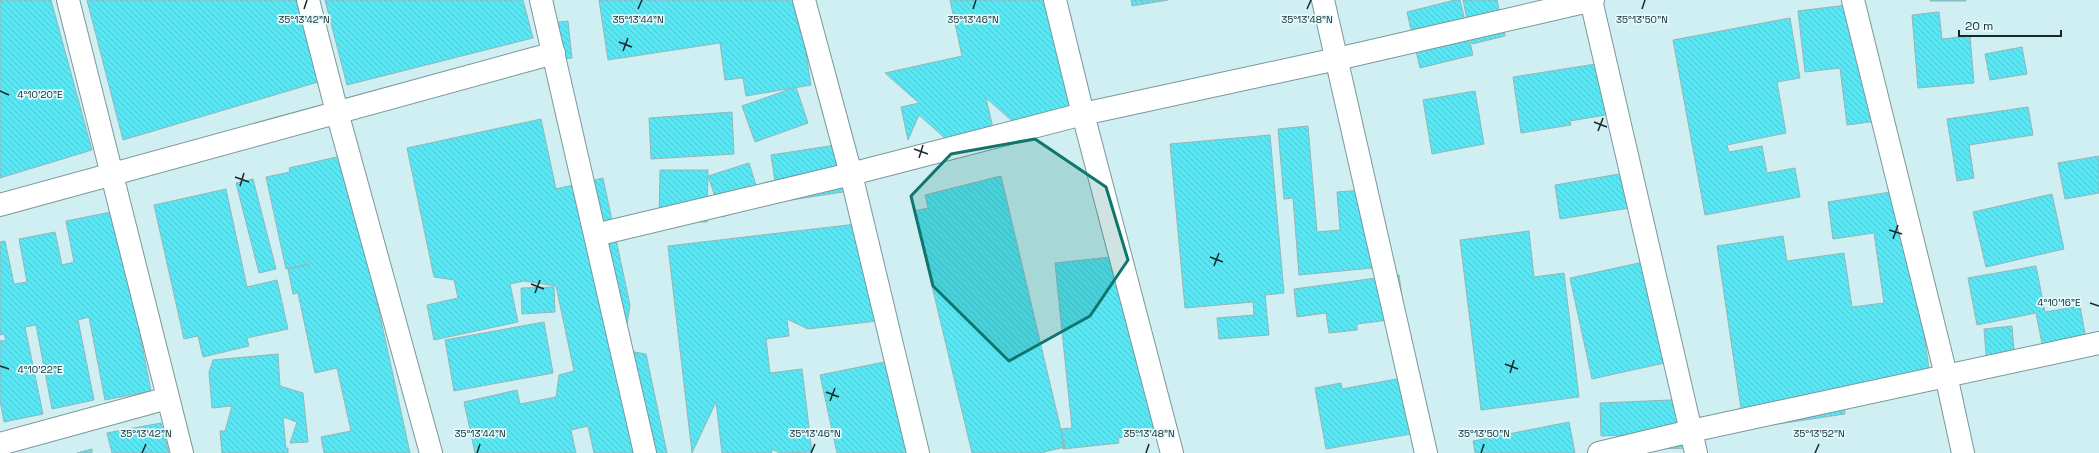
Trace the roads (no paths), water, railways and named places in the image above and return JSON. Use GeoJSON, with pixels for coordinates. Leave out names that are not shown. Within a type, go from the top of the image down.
{"type":"FeatureCollection","features":[{"type":"Feature","properties":{"kind":"street"},"geometry":{"type":"LineString","coordinates":[[68,0],[182,453]]}},
{"type":"Feature","properties":{"kind":"street"},"geometry":{"type":"LineString","coordinates":[[308,0],[337,112],[431,453]]}},
{"type":"Feature","properties":{"kind":"street"},"geometry":{"type":"LineString","coordinates":[[541,0],[645,453]]}},
{"type":"Feature","properties":{"kind":"street"},"geometry":{"type":"LineString","coordinates":[[804,0],[851,174],[918,453]]}},
{"type":"Feature","properties":{"kind":"street"},"geometry":{"type":"LineString","coordinates":[[1055,0],[1083,114],[1172,453]]}},
{"type":"Feature","properties":{"kind":"street"},"geometry":{"type":"LineString","coordinates":[[1323,0],[1426,453]]}},
{"type":"Feature","properties":{"kind":"street"},"geometry":{"type":"LineString","coordinates":[[595,235],[851,174],[1083,114],[1337,59],[1591,0],[1696,453]]}},
{"type":"Feature","properties":{"kind":"street"},"geometry":{"type":"LineString","coordinates":[[1853,0],[1946,375],[1963,453]]}},
{"type":"Feature","properties":{"kind":"street"},"geometry":{"type":"LineString","coordinates":[[0,205],[554,53]]}},
{"type":"Feature","properties":{"kind":"street"},"geometry":{"type":"LineString","coordinates":[[1599,453],[1691,431],[2099,342]]}},
{"type":"Feature","properties":{"kind":"street"},"geometry":{"type":"LineString","coordinates":[[0,444],[168,398]]}}]}
